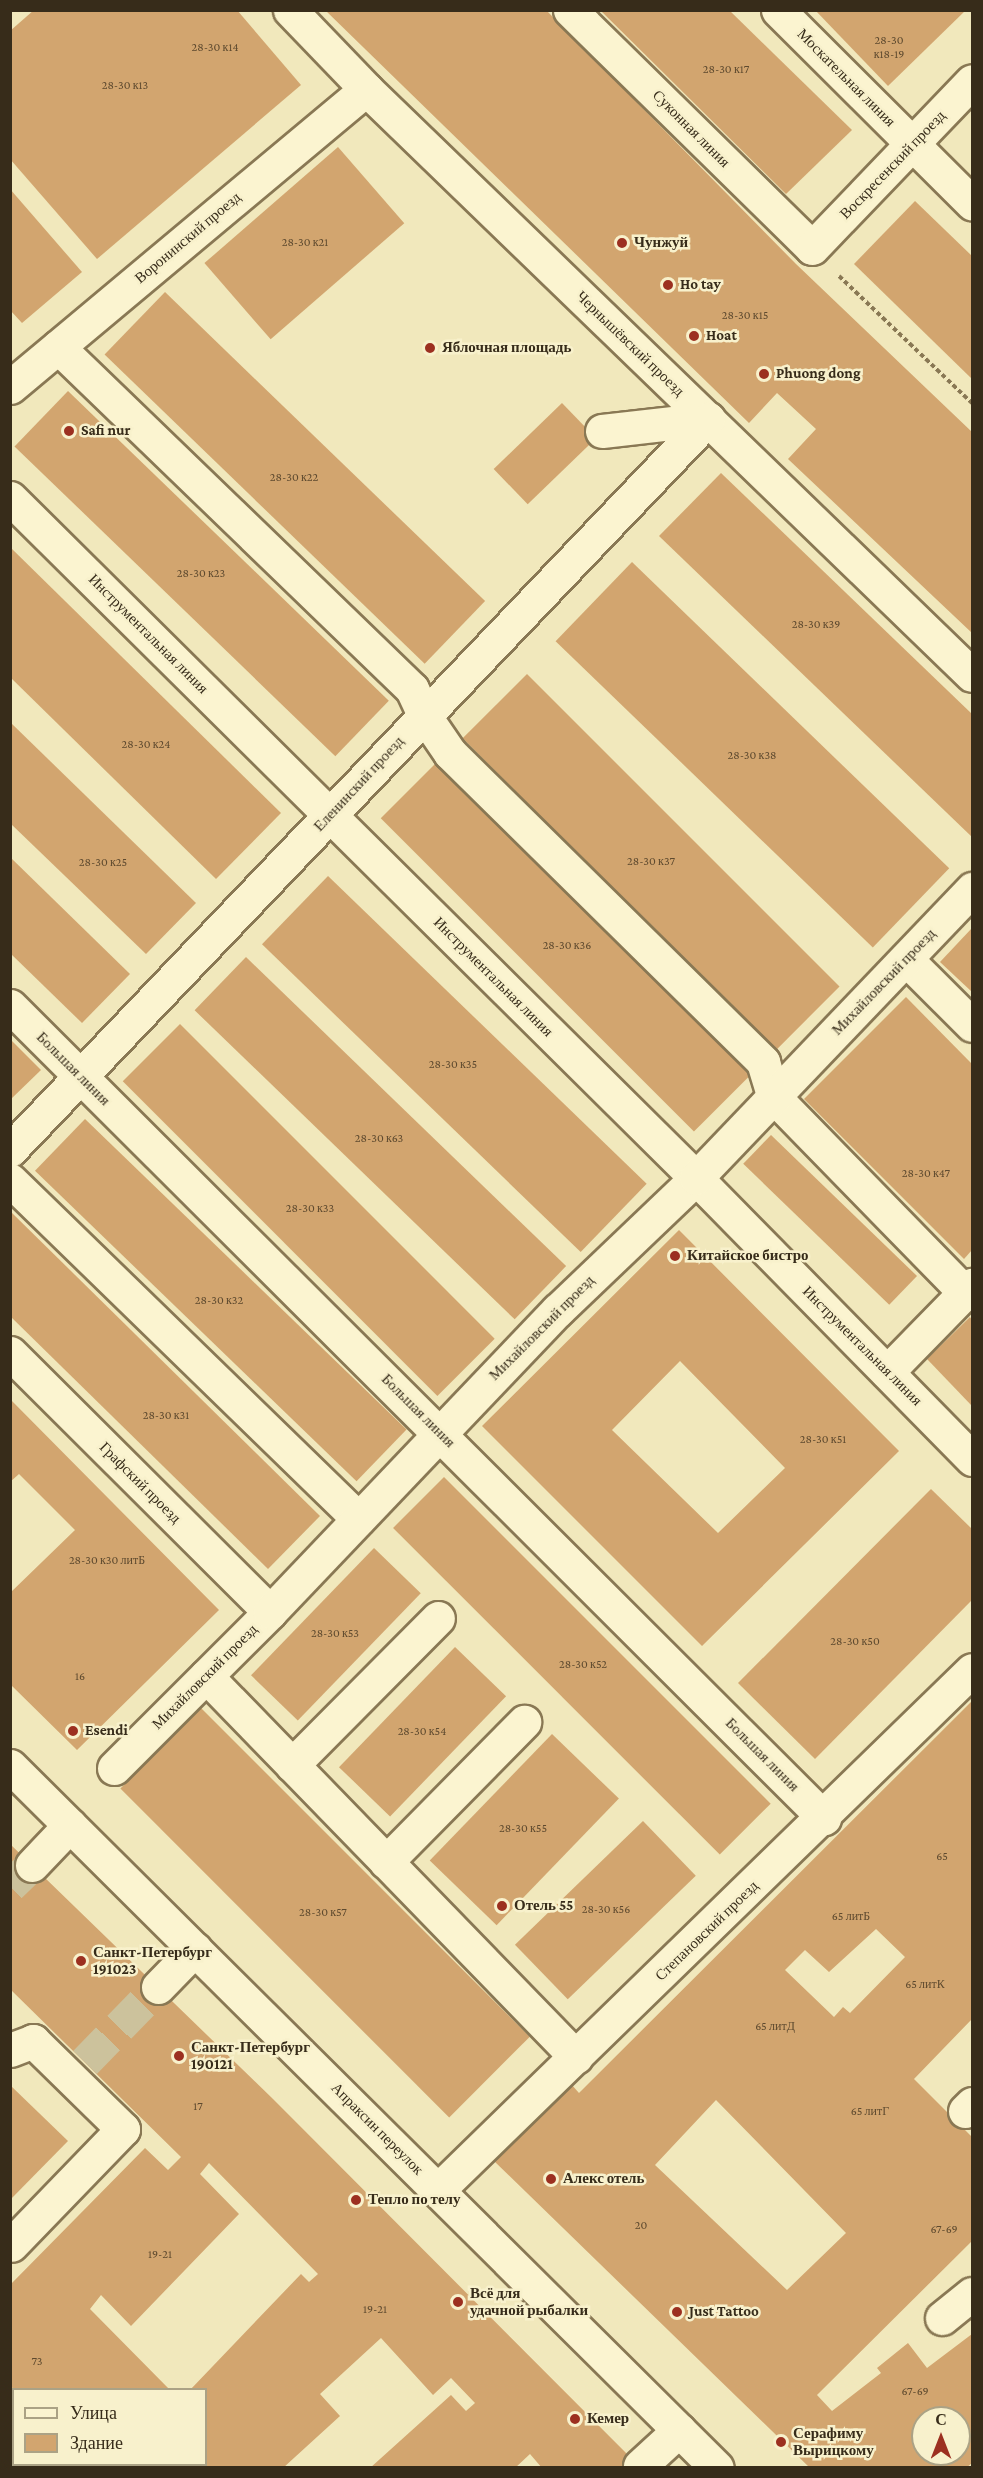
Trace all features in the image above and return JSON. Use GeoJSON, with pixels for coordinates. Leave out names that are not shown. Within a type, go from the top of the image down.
{"type":"FeatureCollection","features":[{"type":"Feature","properties":{"kind":"street","name":"Чернышёвский проезд"},"geometry":{"type":"LineString","coordinates":[[290,10],[366,89],[972,675]]}},
{"type":"Feature","properties":{"kind":"street","name":"Суконная линия"},"geometry":{"type":"LineString","coordinates":[[570,10],[812,248]]}},
{"type":"Feature","properties":{"kind":"street","name":"Москательная линия"},"geometry":{"type":"LineString","coordinates":[[778,10],[972,203]]}},
{"type":"Feature","properties":{"kind":"street","name":"Воскресенский проезд"},"geometry":{"type":"LineString","coordinates":[[812,248],[914,145],[972,81]]}},
{"type":"Feature","properties":{"kind":"street","name":"Воронинский проезд"},"geometry":{"type":"LineString","coordinates":[[12,384],[366,89]]}},
{"type":"Feature","properties":{"kind":"street"},"geometry":{"type":"LineString","coordinates":[[58,347],[412,689],[424,716],[450,753],[763,1062],[774,1097],[969,1289],[887,1372]]}},
{"type":"Feature","properties":{"kind":"street"},"geometry":{"type":"LineString","coordinates":[[602,431],[708,419]]}},
{"type":"Feature","properties":{"kind":"street","name":"Еленинский проезд"},"geometry":{"type":"LineString","coordinates":[[10,1150],[708,419]]}},
{"type":"Feature","properties":{"kind":"street","name":"Инструментальная линия"},"geometry":{"type":"LineString","coordinates":[[10,498],[696,1178],[972,1459]]}},
{"type":"Feature","properties":{"kind":"street","name":"Михайловский проезд"},"geometry":{"type":"LineString","coordinates":[[114,1768],[270,1612],[558,1310],[696,1178],[972,889]]}},
{"type":"Feature","properties":{"kind":"street"},"geometry":{"type":"LineString","coordinates":[[906,959],[972,1025]]}},
{"type":"Feature","properties":{"kind":"street","name":"Большая линия"},"geometry":{"type":"LineString","coordinates":[[10,1006],[824,1818]]}},
{"type":"Feature","properties":{"kind":"street"},"geometry":{"type":"LineString","coordinates":[[10,1180],[358,1519]]}},
{"type":"Feature","properties":{"kind":"street","name":"Графский проезд"},"geometry":{"type":"LineString","coordinates":[[10,1353],[270,1612]]}},
{"type":"Feature","properties":{"kind":"street"},"geometry":{"type":"LineString","coordinates":[[292,1765],[438,1618]]}},
{"type":"Feature","properties":{"kind":"street","name":"Степановский проезд"},"geometry":{"type":"LineString","coordinates":[[438,2190],[824,1818],[972,1670]]}},
{"type":"Feature","properties":{"kind":"street"},"geometry":{"type":"LineString","coordinates":[[206,1676],[576,2057]]}},
{"type":"Feature","properties":{"kind":"street"},"geometry":{"type":"LineString","coordinates":[[386,1862],[524,1722]]}},
{"type":"Feature","properties":{"kind":"street","name":"Апраксин переулок"},"geometry":{"type":"LineString","coordinates":[[10,1766],[717,2468]]}},
{"type":"Feature","properties":{"kind":"street"},"geometry":{"type":"LineString","coordinates":[[32,1865],[70,1825]]}},
{"type":"Feature","properties":{"kind":"street"},"geometry":{"type":"LineString","coordinates":[[158,1987],[195,1949]]}},
{"type":"Feature","properties":{"kind":"street"},"geometry":{"type":"LineString","coordinates":[[10,2050],[33,2042],[77,2070],[123,2129],[11,2245]]}},
{"type":"Feature","properties":{"kind":"street"},"geometry":{"type":"LineString","coordinates":[[942,2318],[972,2294]]}},
{"type":"Feature","properties":{"kind":"street"},"geometry":{"type":"LineString","coordinates":[[640,2466],[679,2430]]}},
{"type":"Feature","properties":{"kind":"path"},"geometry":{"type":"LineString","coordinates":[[812,248],[972,403]]}},
{"type":"Feature","properties":{"kind":"building"},"geometry":{"type":"Polygon","coordinates":[[[34,10],[237,10],[301,85],[97,259],[10,159],[10,31],[34,10]]]}},
{"type":"Feature","properties":{"kind":"building"},"geometry":{"type":"Polygon","coordinates":[[[325,10],[546,10],[796,264],[972,432],[972,633],[788,459],[816,429],[777,393],[749,423],[325,10]]]}},
{"type":"Feature","properties":{"kind":"building"},"geometry":{"type":"Polygon","coordinates":[[[600,10],[729,10],[852,130],[786,194],[600,10]]]}},
{"type":"Feature","properties":{"kind":"building"},"geometry":{"type":"Polygon","coordinates":[[[815,10],[966,10],[888,86],[815,10]]]}},
{"type":"Feature","properties":{"kind":"building"},"geometry":{"type":"Polygon","coordinates":[[[338,147],[404,223],[271,339],[204,263],[338,147]]]}},
{"type":"Feature","properties":{"kind":"building"},"geometry":{"type":"Polygon","coordinates":[[[10,189],[82,272],[22,323],[10,310],[10,189]]]}},
{"type":"Feature","properties":{"kind":"building"},"geometry":{"type":"Polygon","coordinates":[[[915,201],[972,256],[972,379],[854,264],[915,201]]]}},
{"type":"Feature","properties":{"kind":"building"},"geometry":{"type":"Polygon","coordinates":[[[165,292],[485,601],[425,664],[105,355],[165,292]]]}},
{"type":"Feature","properties":{"kind":"building"},"geometry":{"type":"Polygon","coordinates":[[[68,391],[389,701],[335,756],[15,446],[68,391]]]}},
{"type":"Feature","properties":{"kind":"building"},"geometry":{"type":"Polygon","coordinates":[[[562,403],[596,438],[528,504],[494,469],[562,403]]]}},
{"type":"Feature","properties":{"kind":"building"},"geometry":{"type":"Polygon","coordinates":[[[721,473],[972,714],[972,837],[659,536],[721,473]]]}},
{"type":"Feature","properties":{"kind":"building"},"geometry":{"type":"Polygon","coordinates":[[[10,547],[281,813],[216,879],[10,677],[10,547]]]}},
{"type":"Feature","properties":{"kind":"building"},"geometry":{"type":"Polygon","coordinates":[[[632,562],[949,868],[873,947],[556,641],[632,562]]]}},
{"type":"Feature","properties":{"kind":"building"},"geometry":{"type":"Polygon","coordinates":[[[527,674],[840,987],[775,1051],[463,738],[527,674]]]}},
{"type":"Feature","properties":{"kind":"building"},"geometry":{"type":"Polygon","coordinates":[[[10,722],[196,903],[146,954],[10,823],[10,722]]]}},
{"type":"Feature","properties":{"kind":"building"},"geometry":{"type":"Polygon","coordinates":[[[438,761],[751,1074],[694,1132],[381,818],[438,761]]]}},
{"type":"Feature","properties":{"kind":"building"},"geometry":{"type":"Polygon","coordinates":[[[10,857],[130,974],[82,1023],[10,953],[10,857]]]}},
{"type":"Feature","properties":{"kind":"building"},"geometry":{"type":"Polygon","coordinates":[[[328,876],[647,1184],[581,1252],[262,944],[328,876]]]}},
{"type":"Feature","properties":{"kind":"building"},"geometry":{"type":"Polygon","coordinates":[[[972,928],[972,992],[940,962],[972,928]]]}},
{"type":"Feature","properties":{"kind":"building"},"geometry":{"type":"Polygon","coordinates":[[[246,957],[566,1266],[515,1319],[195,1010],[246,957]]]}},
{"type":"Feature","properties":{"kind":"building"},"geometry":{"type":"Polygon","coordinates":[[[906,997],[972,1064],[972,1250],[964,1259],[804,1099],[906,997]]]}},
{"type":"Feature","properties":{"kind":"building"},"geometry":{"type":"Polygon","coordinates":[[[180,1024],[495,1339],[437,1396],[123,1081],[180,1024]]]}},
{"type":"Feature","properties":{"kind":"building"},"geometry":{"type":"Polygon","coordinates":[[[10,1039],[41,1070],[10,1100],[10,1039]]]}},
{"type":"Feature","properties":{"kind":"building"},"geometry":{"type":"Polygon","coordinates":[[[85,1119],[407,1430],[357,1481],[35,1171],[85,1119]]]}},
{"type":"Feature","properties":{"kind":"building"},"geometry":{"type":"Polygon","coordinates":[[[771,1135],[917,1276],[889,1305],[743,1164],[771,1135]]]}},
{"type":"Feature","properties":{"kind":"building"},"geometry":{"type":"Polygon","coordinates":[[[10,1211],[320,1516],[268,1569],[10,1316],[10,1211]]]}},
{"type":"Feature","properties":{"kind":"building"},"geometry":{"type":"Polygon","coordinates":[[[679,1230],[899,1451],[702,1646],[482,1426],[679,1230]],[[680,1361],[612,1430],[718,1533],[785,1468],[680,1361]]]}},
{"type":"Feature","properties":{"kind":"building"},"geometry":{"type":"Polygon","coordinates":[[[970,1317],[972,1320],[972,1406],[927,1359],[970,1317]]]}},
{"type":"Feature","properties":{"kind":"building"},"geometry":{"type":"Polygon","coordinates":[[[10,1399],[219,1610],[77,1750],[10,1684],[10,1593],[75,1530],[19,1474],[10,1482],[10,1399]]]}},
{"type":"Feature","properties":{"kind":"building"},"geometry":{"type":"Polygon","coordinates":[[[444,1477],[771,1804],[720,1855],[393,1528],[444,1477]]]}},
{"type":"Feature","properties":{"kind":"building"},"geometry":{"type":"Polygon","coordinates":[[[931,1489],[972,1529],[972,1600],[815,1759],[738,1683],[931,1489]]]}},
{"type":"Feature","properties":{"kind":"building"},"geometry":{"type":"Polygon","coordinates":[[[374,1548],[421,1593],[298,1720],[251,1675],[374,1548]]]}},
{"type":"Feature","properties":{"kind":"building"},"geometry":{"type":"Polygon","coordinates":[[[455,1647],[506,1696],[390,1816],[339,1767],[455,1647]]]}},
{"type":"Feature","properties":{"kind":"building"},"geometry":{"type":"Polygon","coordinates":[[[972,1701],[972,2019],[914,2079],[972,2137],[972,2241],[817,2395],[832,2411],[881,2373],[877,2368],[908,2343],[927,2368],[972,2334],[972,2463],[971,2406],[911,2406],[911,2466],[968,2466],[966,2468],[810,2468],[494,2161],[571,2084],[579,2093],[972,1701]],[[876,1929],[829,1972],[805,1950],[785,1970],[834,2017],[843,2007],[850,2013],[905,1957],[876,1929]],[[716,2100],[655,2165],[787,2290],[846,2233],[716,2100]]]}},
{"type":"Feature","properties":{"kind":"building"},"geometry":{"type":"Polygon","coordinates":[[[201,1708],[530,2037],[449,2117],[120,1789],[201,1708]]]}},
{"type":"Feature","properties":{"kind":"building"},"geometry":{"type":"Polygon","coordinates":[[[552,1734],[619,1799],[497,1925],[430,1861],[552,1734]]]}},
{"type":"Feature","properties":{"kind":"building"},"geometry":{"type":"Polygon","coordinates":[[[643,1821],[696,1876],[568,1999],[515,1945],[643,1821]]]}},
{"type":"Feature","properties":{"kind":"building"},"geometry":{"type":"Polygon","coordinates":[[[10,1844],[273,2099],[641,2468],[542,2468],[530,2454],[515,2468],[370,2468],[451,2395],[466,2411],[475,2403],[451,2378],[433,2395],[381,2338],[320,2394],[340,2416],[283,2468],[169,2468],[168,2466],[207,2466],[207,2388],[192,2388],[301,2274],[309,2282],[318,2274],[209,2163],[200,2174],[239,2214],[131,2326],[101,2295],[90,2309],[168,2388],[12,2388],[10,2386],[10,2285],[145,2148],[168,2170],[181,2157],[10,1989],[10,1844]]]}},
{"type":"Feature","properties":{"kind":"building"},"geometry":{"type":"Polygon","coordinates":[[[10,2085],[68,2141],[10,2200],[10,2085]]]}},
{"type":"Feature","properties":{"kind":"tunnel"},"geometry":{"type":"LineString","coordinates":[[10,1886],[32,1865]]}},
{"type":"Feature","properties":{"kind":"tunnel"},"geometry":{"type":"LineString","coordinates":[[85,2062],[158,1987]]}},
{"type":"Feature","properties":{"kind":"place","name":"Чунжуй"},"geometry":{"type":"Point","coordinates":[622,243]}},
{"type":"Feature","properties":{"kind":"place","name":"Ho tay"},"geometry":{"type":"Point","coordinates":[668,285]}},
{"type":"Feature","properties":{"kind":"place","name":"Hoat"},"geometry":{"type":"Point","coordinates":[694,336]}},
{"type":"Feature","properties":{"kind":"place","name":"Яблочная площадь"},"geometry":{"type":"Point","coordinates":[430,348]}},
{"type":"Feature","properties":{"kind":"place","name":"Phuong dong"},"geometry":{"type":"Point","coordinates":[764,374]}},
{"type":"Feature","properties":{"kind":"place","name":"Safi nur"},"geometry":{"type":"Point","coordinates":[69,431]}},
{"type":"Feature","properties":{"kind":"place","name":"Китайское бистро"},"geometry":{"type":"Point","coordinates":[675,1256]}},
{"type":"Feature","properties":{"kind":"place","name":"Esendi"},"geometry":{"type":"Point","coordinates":[73,1731]}},
{"type":"Feature","properties":{"kind":"place","name":"Отель 55"},"geometry":{"type":"Point","coordinates":[502,1906]}},
{"type":"Feature","properties":{"kind":"place","name":"Санкт-Петербург 191023"},"geometry":{"type":"Point","coordinates":[81,1961]}},
{"type":"Feature","properties":{"kind":"place","name":"Санкт-Петербург 190121"},"geometry":{"type":"Point","coordinates":[179,2056]}},
{"type":"Feature","properties":{"kind":"place","name":"Алекс отель"},"geometry":{"type":"Point","coordinates":[551,2179]}},
{"type":"Feature","properties":{"kind":"place","name":"Тепло по телу"},"geometry":{"type":"Point","coordinates":[356,2200]}},
{"type":"Feature","properties":{"kind":"place","name":"Всё для удачной рыбалки"},"geometry":{"type":"Point","coordinates":[458,2302]}},
{"type":"Feature","properties":{"kind":"place","name":"Just Tattoo"},"geometry":{"type":"Point","coordinates":[677,2312]}},
{"type":"Feature","properties":{"kind":"place","name":"Кемер"},"geometry":{"type":"Point","coordinates":[575,2419]}},
{"type":"Feature","properties":{"kind":"place","name":"Серафиму Вырицкому"},"geometry":{"type":"Point","coordinates":[781,2442]}}]}
